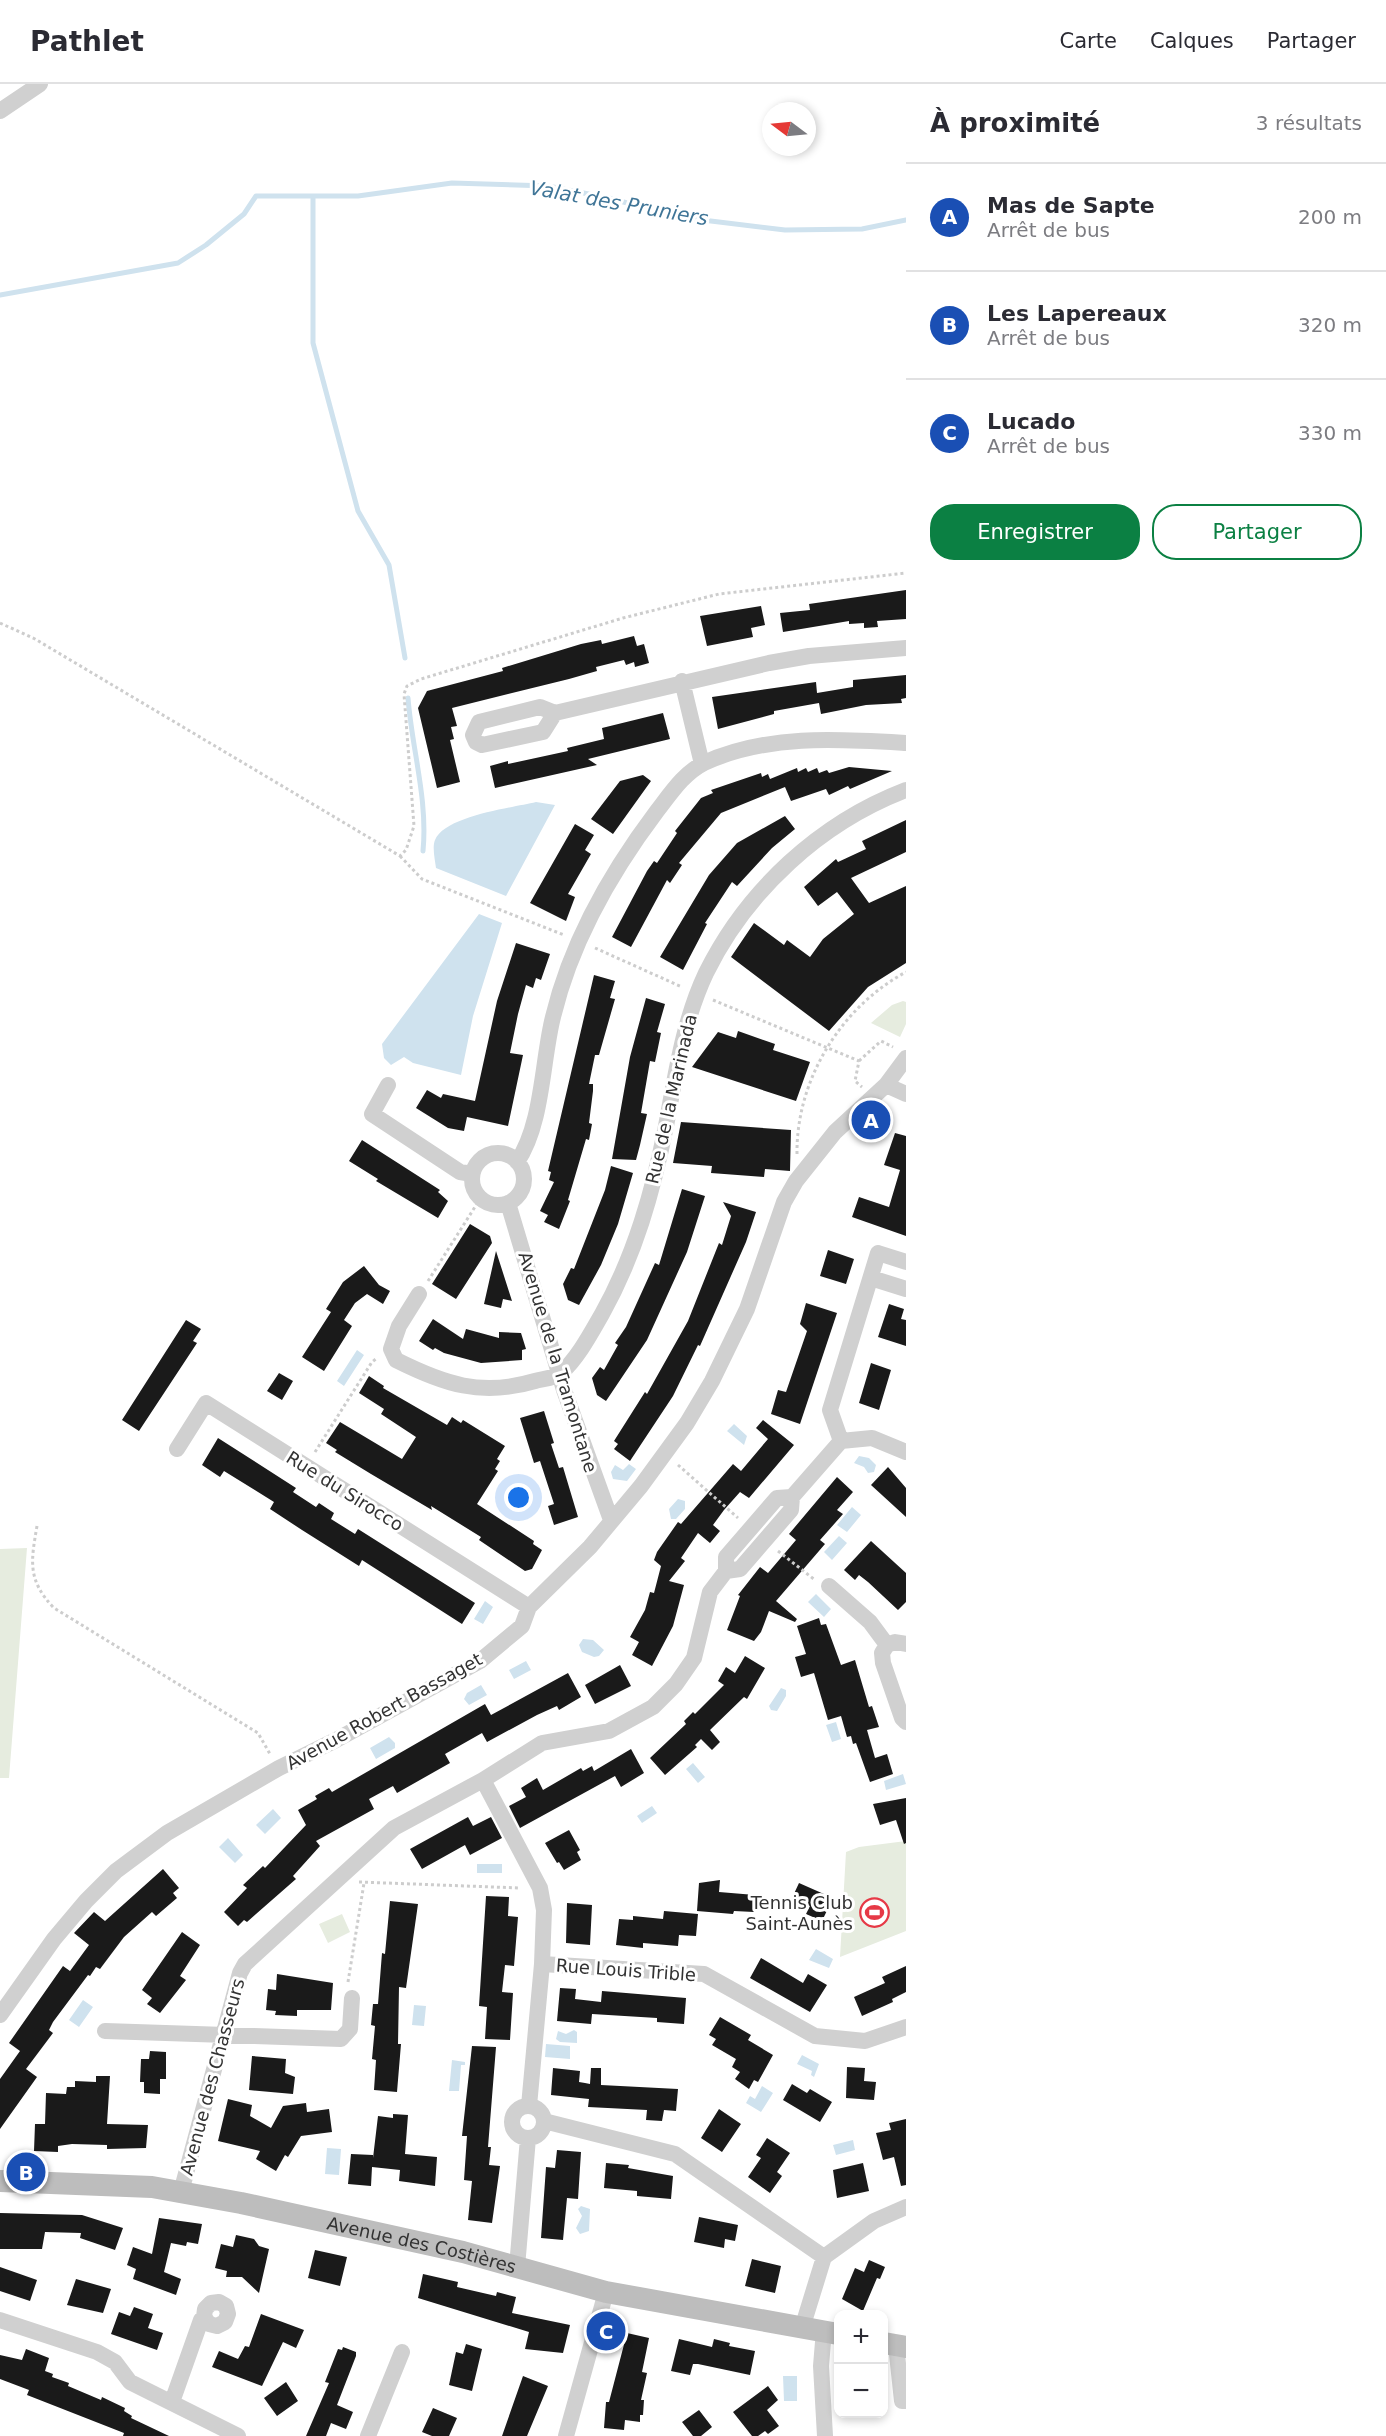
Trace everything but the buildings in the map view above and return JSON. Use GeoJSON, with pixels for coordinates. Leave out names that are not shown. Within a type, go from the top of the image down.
{"type":"FeatureCollection","features":[{"type":"Feature","properties":{"kind":"street"},"geometry":{"type":"LineString","coordinates":[[0,111],[40,84]]}},
{"type":"Feature","properties":{"kind":"street"},"geometry":{"type":"LineString","coordinates":[[555,713],[682,681],[809,656],[906,648]]}},
{"type":"Feature","properties":{"kind":"street"},"geometry":{"type":"LineString","coordinates":[[682,681],[702,764]]}},
{"type":"Feature","properties":{"kind":"street"},"geometry":{"type":"LineString","coordinates":[[517,1161],[526,1147],[533,1122],[553,1016],[579,941],[612,877],[680,781],[702,764],[748,749],[805,739],[906,743]]}},
{"type":"Feature","properties":{"kind":"street","name":"Rue de la Marinada"},"geometry":{"type":"LineString","coordinates":[[560,1374],[589,1336],[618,1286],[641,1228],[665,1132],[680,1047],[697,993],[726,940],[761,892],[815,840],[846,818],[906,790]]}},
{"type":"Feature","properties":{"kind":"street","name":"Avenue Robert Bassaget"},"geometry":{"type":"LineString","coordinates":[[0,2015],[54,1939],[116,1872],[167,1833],[279,1768],[336,1740],[480,1661],[522,1626],[529,1607],[590,1547],[664,1456],[712,1381],[747,1309],[784,1203],[801,1175],[835,1132],[886,1085],[903,1054]]}},
{"type":"Feature","properties":{"kind":"street"},"geometry":{"type":"LineString","coordinates":[[388,1085],[372,1114],[460,1173],[472,1174]]}},
{"type":"Feature","properties":{"kind":"street"},"geometry":{"type":"LineString","coordinates":[[886,1085],[906,1094]]}},
{"type":"Feature","properties":{"kind":"street"},"geometry":{"type":"LineString","coordinates":[[503,1153],[517,1161],[522,1168],[523,1184],[520,1192],[508,1203],[493,1205],[480,1198],[471,1183],[475,1166],[487,1155],[503,1153]]}},
{"type":"Feature","properties":{"kind":"street","name":"Avenue de la Tramontane"},"geometry":{"type":"LineString","coordinates":[[508,1203],[598,1491],[611,1520]]}},
{"type":"Feature","properties":{"kind":"street"},"geometry":{"type":"LineString","coordinates":[[906,1262],[878,1253],[830,1410],[841,1441],[872,1438],[906,1452]]}},
{"type":"Feature","properties":{"kind":"street"},"geometry":{"type":"LineString","coordinates":[[871,1278],[906,1289]]}},
{"type":"Feature","properties":{"kind":"street"},"geometry":{"type":"LineString","coordinates":[[419,1294],[399,1326],[391,1349],[396,1360],[454,1385],[484,1389],[520,1386],[560,1374]]}},
{"type":"Feature","properties":{"kind":"street","name":"Rue du Sirocco"},"geometry":{"type":"LineString","coordinates":[[177,1449],[206,1404],[529,1607]]}},
{"type":"Feature","properties":{"kind":"street","name":"Avenue des Chasseurs"},"geometry":{"type":"LineString","coordinates":[[181,2192],[221,2036],[240,1972],[245,1964],[394,1828],[483,1780],[542,1743],[609,1731],[653,1707],[676,1684],[694,1658],[710,1592],[726,1571],[740,1569],[791,1510],[792,1497],[841,1441]]}},
{"type":"Feature","properties":{"kind":"street"},"geometry":{"type":"LineString","coordinates":[[829,1586],[870,1622],[887,1646]]}},
{"type":"Feature","properties":{"kind":"street"},"geometry":{"type":"LineString","coordinates":[[906,1644],[895,1642],[887,1646],[882,1653],[883,1663],[902,1718],[906,1722]]}},
{"type":"Feature","properties":{"kind":"street"},"geometry":{"type":"LineString","coordinates":[[483,1780],[540,1888],[544,1910],[542,1964]]}},
{"type":"Feature","properties":{"kind":"street","name":"Rue Louis Trible"},"geometry":{"type":"LineString","coordinates":[[529,2106],[542,1964],[704,1974],[815,2036],[865,2041],[906,2027]]}},
{"type":"Feature","properties":{"kind":"street"},"geometry":{"type":"LineString","coordinates":[[105,2031],[341,2039],[351,2030],[352,1998]]}},
{"type":"Feature","properties":{"kind":"street"},"geometry":{"type":"LineString","coordinates":[[529,2106],[541,2112],[544,2121],[542,2131],[528,2138],[515,2131],[512,2121],[516,2112],[529,2106]]}},
{"type":"Feature","properties":{"kind":"street"},"geometry":{"type":"LineString","coordinates":[[544,2121],[675,2154],[824,2257]]}},
{"type":"Feature","properties":{"kind":"street"},"geometry":{"type":"LineString","coordinates":[[517,2267],[528,2138]]}},
{"type":"Feature","properties":{"kind":"street","name":"Avenue des Costières"},"geometry":{"type":"LineString","coordinates":[[0,2181],[152,2187],[181,2192],[420,2243],[606,2292],[822,2330]]}},
{"type":"Feature","properties":{"kind":"street"},"geometry":{"type":"LineString","coordinates":[[824,2257],[874,2221],[906,2207]]}},
{"type":"Feature","properties":{"kind":"street"},"geometry":{"type":"LineString","coordinates":[[824,2257],[821,2366],[825,2436]]}},
{"type":"Feature","properties":{"kind":"street"},"geometry":{"type":"LineString","coordinates":[[581,2436],[568,2429],[606,2292]]}},
{"type":"Feature","properties":{"kind":"street"},"geometry":{"type":"LineString","coordinates":[[172,2402],[204,2317]]}},
{"type":"Feature","properties":{"kind":"street"},"geometry":{"type":"LineString","coordinates":[[0,2320],[98,2352],[115,2362],[130,2382],[238,2436]]}},
{"type":"Feature","properties":{"kind":"street"},"geometry":{"type":"LineString","coordinates":[[895,2345],[902,2401],[906,2401]]}},
{"type":"Feature","properties":{"kind":"street"},"geometry":{"type":"LineString","coordinates":[[368,2436],[402,2352]]}},
{"type":"Feature","properties":{"kind":"path"},"geometry":{"type":"LineString","coordinates":[[400,856],[406,850],[414,826],[404,694],[407,686],[421,679],[623,618],[719,594],[906,573]]}},
{"type":"Feature","properties":{"kind":"path"},"geometry":{"type":"LineString","coordinates":[[0,623],[35,639],[388,852],[400,856],[422,879],[579,941]]}},
{"type":"Feature","properties":{"kind":"path"},"geometry":{"type":"LineString","coordinates":[[801,1175],[797,1139],[800,1115],[826,1047],[837,1030],[862,1003],[906,972]]}},
{"type":"Feature","properties":{"kind":"path"},"geometry":{"type":"LineString","coordinates":[[873,1098],[855,1081],[859,1061],[881,1041],[903,1054]]}},
{"type":"Feature","properties":{"kind":"path"},"geometry":{"type":"LineString","coordinates":[[831,1050],[859,1061]]}},
{"type":"Feature","properties":{"kind":"path"},"geometry":{"type":"LineString","coordinates":[[419,1294],[480,1198]]}},
{"type":"Feature","properties":{"kind":"path"},"geometry":{"type":"LineString","coordinates":[[305,1466],[372,1362],[391,1349]]}},
{"type":"Feature","properties":{"kind":"path"},"geometry":{"type":"LineString","coordinates":[[38,1526],[31,1564],[40,1593],[54,1608],[258,1733],[279,1768]]}},
{"type":"Feature","properties":{"kind":"path"},"geometry":{"type":"LineString","coordinates":[[333,1882],[540,1888]]}},
{"type":"Feature","properties":{"kind":"path"},"geometry":{"type":"LineString","coordinates":[[352,1998],[347,1984],[364,1883]]}},
{"type":"Feature","properties":{"kind":"shaded area"},"geometry":{"type":"Polygon","coordinates":[[[906,1002],[906,1024],[900,1037],[871,1023],[892,1005],[906,1002]]]}},
{"type":"Feature","properties":{"kind":"shaded area"},"geometry":{"type":"Polygon","coordinates":[[[27,1548],[9,1778],[0,1778],[0,1549],[27,1548]]]}},
{"type":"Feature","properties":{"kind":"shaded area","name":"Tennis Club Saint-Aunès"},"geometry":{"type":"Polygon","coordinates":[[[906,1841],[906,1931],[840,1957],[846,1852],[859,1847],[906,1841]]]}},
{"type":"Feature","properties":{"kind":"shaded area"},"geometry":{"type":"Polygon","coordinates":[[[342,1914],[350,1932],[328,1943],[319,1924],[342,1914]]]}},
{"type":"Feature","properties":{"kind":"water"},"geometry":{"type":"Polygon","coordinates":[[[536,802],[555,805],[506,896],[436,868],[435,840],[451,825],[480,814],[536,802]]]}},
{"type":"Feature","properties":{"kind":"water"},"geometry":{"type":"Polygon","coordinates":[[[479,914],[502,923],[473,1016],[461,1075],[413,1063],[404,1057],[391,1065],[384,1058],[382,1044],[479,914]]]}},
{"type":"Feature","properties":{"kind":"water"},"geometry":{"type":"Polygon","coordinates":[[[357,1350],[364,1355],[344,1386],[337,1381],[357,1350]]]}},
{"type":"Feature","properties":{"kind":"water"},"geometry":{"type":"Polygon","coordinates":[[[734,1424],[747,1436],[744,1445],[727,1431],[734,1424]]]}},
{"type":"Feature","properties":{"kind":"water"},"geometry":{"type":"Polygon","coordinates":[[[859,1456],[869,1458],[876,1465],[874,1472],[868,1473],[864,1467],[854,1463],[859,1456]]]}},
{"type":"Feature","properties":{"kind":"water"},"geometry":{"type":"Polygon","coordinates":[[[629,1464],[636,1469],[627,1481],[613,1479],[611,1472],[615,1465],[623,1470],[629,1464]]]}},
{"type":"Feature","properties":{"kind":"water"},"geometry":{"type":"Polygon","coordinates":[[[678,1499],[685,1501],[685,1509],[676,1519],[671,1519],[669,1509],[678,1499]]]}},
{"type":"Feature","properties":{"kind":"water"},"geometry":{"type":"Polygon","coordinates":[[[852,1507],[861,1515],[847,1532],[837,1525],[852,1507]]]}},
{"type":"Feature","properties":{"kind":"water"},"geometry":{"type":"Polygon","coordinates":[[[839,1536],[847,1543],[832,1560],[824,1552],[839,1536]]]}},
{"type":"Feature","properties":{"kind":"water"},"geometry":{"type":"Polygon","coordinates":[[[816,1594],[831,1609],[824,1617],[808,1602],[816,1594]]]}},
{"type":"Feature","properties":{"kind":"water"},"geometry":{"type":"Polygon","coordinates":[[[485,1601],[493,1607],[483,1624],[474,1619],[485,1601]]]}},
{"type":"Feature","properties":{"kind":"water"},"geometry":{"type":"Polygon","coordinates":[[[583,1639],[593,1640],[604,1650],[599,1656],[594,1657],[582,1652],[579,1645],[583,1639]]]}},
{"type":"Feature","properties":{"kind":"water"},"geometry":{"type":"Polygon","coordinates":[[[526,1661],[531,1670],[514,1679],[509,1670],[526,1661]]]}},
{"type":"Feature","properties":{"kind":"water"},"geometry":{"type":"Polygon","coordinates":[[[481,1685],[487,1695],[469,1705],[464,1699],[467,1693],[481,1685]]]}},
{"type":"Feature","properties":{"kind":"water"},"geometry":{"type":"Polygon","coordinates":[[[781,1688],[786,1690],[786,1696],[777,1711],[771,1710],[769,1706],[781,1688]]]}},
{"type":"Feature","properties":{"kind":"water"},"geometry":{"type":"Polygon","coordinates":[[[836,1722],[841,1739],[832,1742],[826,1725],[836,1722]]]}},
{"type":"Feature","properties":{"kind":"water"},"geometry":{"type":"Polygon","coordinates":[[[389,1737],[395,1743],[395,1748],[376,1759],[370,1748],[389,1737]]]}},
{"type":"Feature","properties":{"kind":"water"},"geometry":{"type":"Polygon","coordinates":[[[693,1763],[705,1777],[698,1783],[686,1769],[693,1763]]]}},
{"type":"Feature","properties":{"kind":"water"},"geometry":{"type":"Polygon","coordinates":[[[903,1774],[906,1784],[886,1790],[884,1781],[903,1774]]]}},
{"type":"Feature","properties":{"kind":"water"},"geometry":{"type":"Polygon","coordinates":[[[652,1806],[657,1813],[642,1823],[637,1816],[652,1806]]]}},
{"type":"Feature","properties":{"kind":"water"},"geometry":{"type":"Polygon","coordinates":[[[273,1809],[281,1818],[265,1834],[256,1825],[273,1809]]]}},
{"type":"Feature","properties":{"kind":"water"},"geometry":{"type":"Polygon","coordinates":[[[228,1838],[243,1855],[235,1863],[219,1847],[228,1838]]]}},
{"type":"Feature","properties":{"kind":"water"},"geometry":{"type":"Polygon","coordinates":[[[477,1864],[502,1864],[502,1873],[477,1873],[477,1864]]]}},
{"type":"Feature","properties":{"kind":"water"},"geometry":{"type":"Polygon","coordinates":[[[816,1949],[833,1959],[829,1968],[809,1960],[816,1949]]]}},
{"type":"Feature","properties":{"kind":"water"},"geometry":{"type":"Polygon","coordinates":[[[83,2000],[93,2007],[79,2027],[69,2020],[83,2000]]]}},
{"type":"Feature","properties":{"kind":"water"},"geometry":{"type":"Polygon","coordinates":[[[414,2005],[426,2006],[424,2026],[412,2025],[414,2005]]]}},
{"type":"Feature","properties":{"kind":"water"},"geometry":{"type":"Polygon","coordinates":[[[574,2030],[577,2032],[577,2043],[560,2042],[556,2039],[558,2031],[566,2034],[574,2030]]]}},
{"type":"Feature","properties":{"kind":"water"},"geometry":{"type":"Polygon","coordinates":[[[546,2044],[570,2046],[570,2059],[545,2057],[546,2044]]]}},
{"type":"Feature","properties":{"kind":"water"},"geometry":{"type":"Polygon","coordinates":[[[802,2055],[819,2064],[814,2077],[811,2075],[812,2071],[797,2064],[802,2055]]]}},
{"type":"Feature","properties":{"kind":"water"},"geometry":{"type":"Polygon","coordinates":[[[452,2060],[465,2062],[465,2065],[461,2065],[459,2091],[449,2091],[452,2060]]]}},
{"type":"Feature","properties":{"kind":"water"},"geometry":{"type":"Polygon","coordinates":[[[762,2086],[773,2093],[761,2112],[746,2103],[750,2096],[755,2099],[762,2086]]]}},
{"type":"Feature","properties":{"kind":"water"},"geometry":{"type":"Polygon","coordinates":[[[853,2140],[855,2150],[836,2155],[833,2145],[853,2140]]]}},
{"type":"Feature","properties":{"kind":"water"},"geometry":{"type":"Polygon","coordinates":[[[327,2148],[341,2149],[339,2175],[325,2174],[327,2148]]]}},
{"type":"Feature","properties":{"kind":"water"},"geometry":{"type":"Polygon","coordinates":[[[581,2206],[590,2209],[589,2231],[580,2234],[576,2228],[582,2216],[578,2209],[581,2206]]]}},
{"type":"Feature","properties":{"kind":"water"},"geometry":{"type":"Polygon","coordinates":[[[783,2376],[797,2376],[797,2401],[784,2401],[783,2376]]]}},
{"type":"Feature","properties":{"kind":"waterway","name":"Valat des Pruniers"},"geometry":{"type":"LineString","coordinates":[[0,295],[178,263],[206,245],[244,214],[256,196],[358,196],[452,183],[548,186],[609,198],[678,217],[785,230],[862,229],[906,220]]}},
{"type":"Feature","properties":{"kind":"waterway"},"geometry":{"type":"LineString","coordinates":[[313,196],[313,343],[358,511],[389,565],[405,658]]}},
{"type":"Feature","properties":{"kind":"waterway"},"geometry":{"type":"LineString","coordinates":[[408,698],[422,793],[423,851]]}},
{"type":"Feature","properties":{"kind":"place","name":"Mas de Sapte"},"geometry":{"type":"Point","coordinates":[871,1120]}},
{"type":"Feature","properties":{"kind":"place","name":"Tennis Club Saint-Aunès"},"geometry":{"type":"Point","coordinates":[874,1912]}},
{"type":"Feature","properties":{"kind":"place","name":"Les Lapereaux"},"geometry":{"type":"Point","coordinates":[26,2172]}},
{"type":"Feature","properties":{"kind":"place","name":"Lucado"},"geometry":{"type":"Point","coordinates":[606,2331]}}]}
